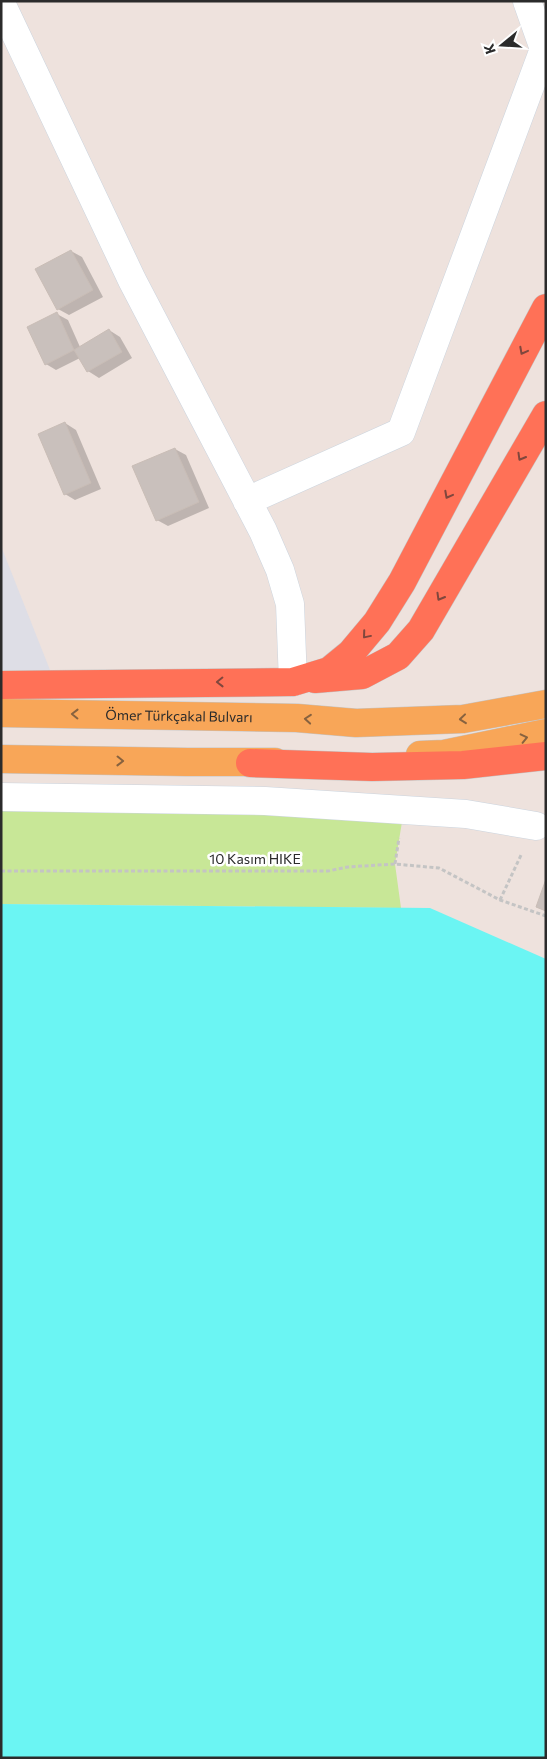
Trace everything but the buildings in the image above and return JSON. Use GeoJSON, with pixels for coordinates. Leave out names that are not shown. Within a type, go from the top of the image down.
{"type":"FeatureCollection","features":[{"type":"Feature","properties":{"kind":"highway"},"geometry":{"type":"LineString","coordinates":[[293,682],[329,671],[351,652],[377,622],[402,582],[546,308]]}},
{"type":"Feature","properties":{"kind":"highway"},"geometry":{"type":"LineString","coordinates":[[1,685],[293,682],[362,675],[398,656],[421,630],[546,415]]}},
{"type":"Feature","properties":{"kind":"highway"},"geometry":{"type":"LineString","coordinates":[[250,763],[372,767],[463,765],[546,756]]}},
{"type":"Feature","properties":{"kind":"main road","name":"Ömer Türkçakal Bulvarı"},"geometry":{"type":"LineString","coordinates":[[1,713],[297,718],[356,723],[463,719],[546,704]]}},
{"type":"Feature","properties":{"kind":"main road"},"geometry":{"type":"LineString","coordinates":[[1,759],[250,763],[444,754],[546,733]]}},
{"type":"Feature","properties":{"kind":"street"},"geometry":{"type":"LineString","coordinates":[[247,501],[401,432],[544,49],[527,1]]}},
{"type":"Feature","properties":{"kind":"street"},"geometry":{"type":"LineString","coordinates":[[1,3],[132,280],[263,531],[280,570],[290,604],[293,682]]}},
{"type":"Feature","properties":{"kind":"street"},"geometry":{"type":"LineString","coordinates":[[181,799],[186,762]]}},
{"type":"Feature","properties":{"kind":"street"},"geometry":{"type":"LineString","coordinates":[[1,797],[265,801],[466,814],[536,826]]}},
{"type":"Feature","properties":{"kind":"path"},"geometry":{"type":"LineString","coordinates":[[500,900],[536,826]]}},
{"type":"Feature","properties":{"kind":"path","name":"10 Kasım HIKE"},"geometry":{"type":"LineString","coordinates":[[1,871],[328,871],[348,867],[394,864],[439,868],[500,900],[546,916]]}},
{"type":"Feature","properties":{"kind":"shaded area"},"geometry":{"type":"Polygon","coordinates":[[[1,546],[50,670],[1,670],[1,546]]]}},
{"type":"Feature","properties":{"kind":"green space"},"geometry":{"type":"Polygon","coordinates":[[[1,798],[404,810],[395,864],[401,908],[1,904],[1,798]]]}},
{"type":"Feature","properties":{"kind":"water"},"geometry":{"type":"Polygon","coordinates":[[[1,904],[430,908],[546,959],[546,1758],[1,1758],[1,904]]]}}]}
